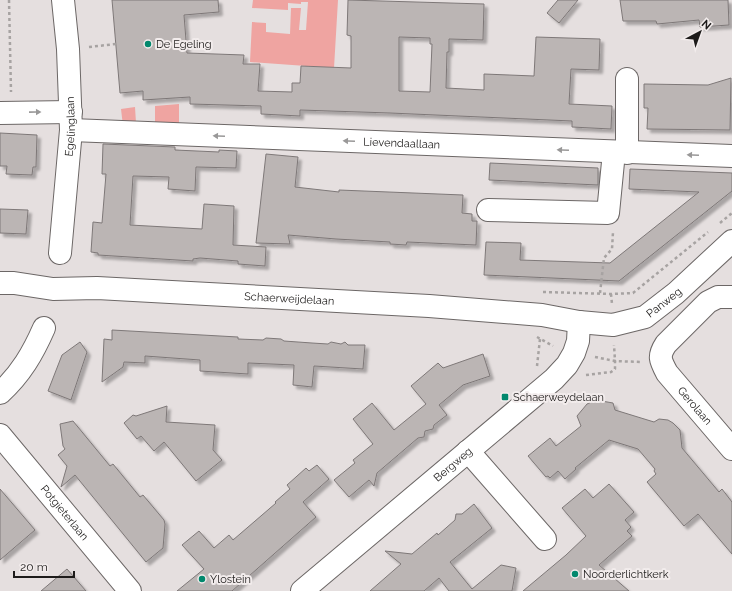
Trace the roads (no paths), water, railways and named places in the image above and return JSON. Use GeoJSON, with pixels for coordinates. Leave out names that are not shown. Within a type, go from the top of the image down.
{"type":"FeatureCollection","features":[{"type":"Feature","properties":{"kind":"street","name":"Egelinglaan"},"geometry":{"type":"LineString","coordinates":[[60,253],[71,121],[68,49],[63,0]]}},
{"type":"Feature","properties":{"kind":"street"},"geometry":{"type":"LineString","coordinates":[[488,210],[608,213],[620,152],[626,80]]}},
{"type":"Feature","properties":{"kind":"street","name":"Lievendaallaan"},"geometry":{"type":"LineString","coordinates":[[6,113],[71,121],[620,152],[732,156]]}},
{"type":"Feature","properties":{"kind":"street","name":"Panweg"},"geometry":{"type":"LineString","coordinates":[[579,322],[613,325],[645,317],[676,293],[732,241]]}},
{"type":"Feature","properties":{"kind":"street","name":"Schaerweijdelaan"},"geometry":{"type":"LineString","coordinates":[[0,283],[14,283],[53,289],[113,289],[429,306],[542,315],[579,322]]}},
{"type":"Feature","properties":{"kind":"street","name":"Gerolaan"},"geometry":{"type":"LineString","coordinates":[[732,297],[718,297],[708,302],[666,344],[662,351],[660,360],[667,373],[732,449]]}},
{"type":"Feature","properties":{"kind":"street","name":"Bergweg"},"geometry":{"type":"LineString","coordinates":[[302,591],[468,451],[545,374],[568,365],[578,341],[579,322]]}},
{"type":"Feature","properties":{"kind":"street"},"geometry":{"type":"LineString","coordinates":[[0,393],[12,382],[33,352],[44,328]]}},
{"type":"Feature","properties":{"kind":"street","name":"Potgieterlaan"},"geometry":{"type":"LineString","coordinates":[[0,435],[130,591]]}},
{"type":"Feature","properties":{"kind":"street"},"geometry":{"type":"LineString","coordinates":[[468,451],[545,539]]}},
{"type":"Feature","properties":{"kind":"place","name":"De Egeling"},"geometry":{"type":"Point","coordinates":[148,44]}},
{"type":"Feature","properties":{"kind":"place","name":"Schaerweydelaan"},"geometry":{"type":"Point","coordinates":[505,397]}},
{"type":"Feature","properties":{"kind":"place","name":"Noorderlichtkerk"},"geometry":{"type":"Point","coordinates":[575,574]}},
{"type":"Feature","properties":{"kind":"place","name":"Ylostein"},"geometry":{"type":"Point","coordinates":[202,579]}}]}
